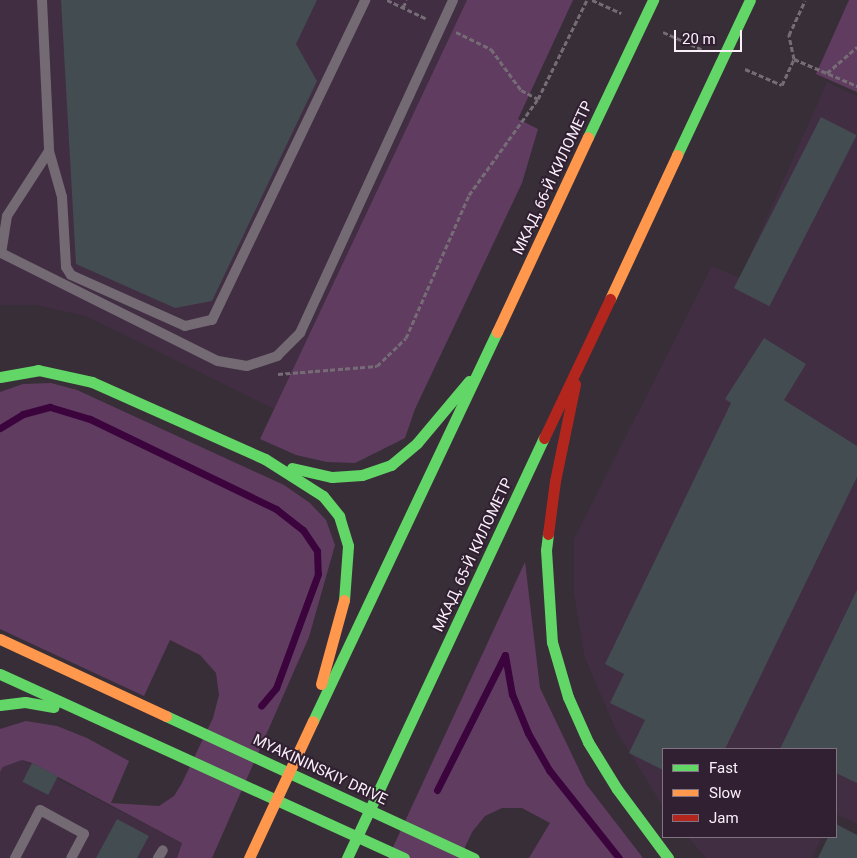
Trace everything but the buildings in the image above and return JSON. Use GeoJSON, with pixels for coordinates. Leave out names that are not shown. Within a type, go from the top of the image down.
{"type":"FeatureCollection","features":[{"type":"Feature","properties":{"kind":"main road","name":"МКАД, 66-Й КИЛОМЕТР"},"geometry":{"type":"LineString","coordinates":[[480,368],[652,0]]}},
{"type":"Feature","properties":{"kind":"main road","name":"МКАД, 65-Й КИЛОМЕТР"},"geometry":{"type":"LineString","coordinates":[[348,858],[750,0]]}},
{"type":"Feature","properties":{"kind":"main road"},"geometry":{"type":"LineString","coordinates":[[579,364],[555,481],[546,550],[552,642],[568,697],[588,742],[617,789],[668,858]]}},
{"type":"Feature","properties":{"kind":"main road"},"geometry":{"type":"LineString","coordinates":[[265,459],[332,477],[362,476],[391,465],[417,443],[480,368]]}},
{"type":"Feature","properties":{"kind":"main road"},"geometry":{"type":"LineString","coordinates":[[249,858],[480,368]]}},
{"type":"Feature","properties":{"kind":"main road"},"geometry":{"type":"LineString","coordinates":[[0,377],[38,370],[92,382],[265,459],[323,496],[339,516],[348,546],[347,587],[336,636],[299,755]]}},
{"type":"Feature","properties":{"kind":"main road","name":"MYAKININSKIY DRIVE"},"geometry":{"type":"LineString","coordinates":[[0,639],[474,858]]}},
{"type":"Feature","properties":{"kind":"main road"},"geometry":{"type":"LineString","coordinates":[[0,674],[404,858]]}},
{"type":"Feature","properties":{"kind":"main road"},"geometry":{"type":"LineString","coordinates":[[0,705],[25,702],[57,707],[140,738]]}},
{"type":"Feature","properties":{"kind":"lane"},"geometry":{"type":"LineString","coordinates":[[42,0],[49,151],[62,197],[66,267],[72,275],[185,326],[212,320],[365,0]]}},
{"type":"Feature","properties":{"kind":"lane"},"geometry":{"type":"LineString","coordinates":[[49,151],[7,216],[1,253],[218,361],[247,366],[277,356],[300,333],[452,0]]}},
{"type":"Feature","properties":{"kind":"lane"},"geometry":{"type":"LineString","coordinates":[[14,858],[40,810],[84,834],[71,858]]}},
{"type":"Feature","properties":{"kind":"path"},"geometry":{"type":"LineString","coordinates":[[387,0],[491,49],[521,90],[538,99]]}},
{"type":"Feature","properties":{"kind":"path"},"geometry":{"type":"LineString","coordinates":[[403,7],[406,0]]}},
{"type":"Feature","properties":{"kind":"path"},"geometry":{"type":"LineString","coordinates":[[247,366],[271,375],[377,366],[406,338],[469,195],[538,99],[587,0]]}},
{"type":"Feature","properties":{"kind":"path"},"geometry":{"type":"LineString","coordinates":[[592,0],[628,16]]}},
{"type":"Feature","properties":{"kind":"path"},"geometry":{"type":"LineString","coordinates":[[736,65],[782,85],[794,59],[789,35],[805,0]]}},
{"type":"Feature","properties":{"kind":"path"},"geometry":{"type":"LineString","coordinates":[[655,28],[709,53]]}},
{"type":"Feature","properties":{"kind":"path"},"geometry":{"type":"LineString","coordinates":[[827,73],[857,47]]}},
{"type":"Feature","properties":{"kind":"path"},"geometry":{"type":"LineString","coordinates":[[794,59],[857,86]]}},
{"type":"Feature","properties":{"kind":"shaded area"},"geometry":{"type":"Polygon","coordinates":[[[0,0],[467,0],[274,409],[86,316],[36,305],[0,305],[0,0]]]}},
{"type":"Feature","properties":{"kind":"shaded area"},"geometry":{"type":"Polygon","coordinates":[[[467,0],[573,0],[518,119],[538,129],[522,183],[415,409],[405,438],[355,463],[327,462],[296,455],[260,439],[467,0]]]}},
{"type":"Feature","properties":{"kind":"shaded area"},"geometry":{"type":"Polygon","coordinates":[[[849,0],[857,0],[857,92],[816,74],[849,0]]]}},
{"type":"Feature","properties":{"kind":"shaded area"},"geometry":{"type":"Polygon","coordinates":[[[827,82],[857,96],[857,824],[837,814],[837,748],[662,748],[662,805],[616,730],[585,658],[574,594],[574,539],[712,266],[740,278],[827,82]]]}},
{"type":"Feature","properties":{"kind":"shaded area"},"geometry":{"type":"Polygon","coordinates":[[[51,383],[77,390],[284,485],[310,503],[326,520],[335,545],[309,637],[212,858],[177,858],[182,843],[32,763],[22,760],[3,767],[0,772],[0,729],[26,721],[57,726],[87,738],[129,761],[111,803],[159,806],[174,796],[182,783],[213,718],[219,695],[216,673],[200,655],[170,640],[144,696],[0,629],[0,392],[23,384],[51,383]]]}},
{"type":"Feature","properties":{"kind":"shaded area"},"geometry":{"type":"Polygon","coordinates":[[[525,562],[540,688],[586,784],[643,858],[529,858],[550,823],[522,808],[502,808],[485,816],[472,832],[460,858],[388,858],[525,562]]]}},
{"type":"Feature","properties":{"kind":"shaded area"},"geometry":{"type":"Polygon","coordinates":[[[22,760],[182,843],[177,858],[0,858],[0,772],[3,767],[22,760]]]}},
{"type":"Feature","properties":{"kind":"shaded area"},"geometry":{"type":"Polygon","coordinates":[[[689,838],[822,838],[812,858],[706,858],[689,838]]]}},
{"type":"Feature","properties":{"kind":"waterway"},"geometry":{"type":"LineString","coordinates":[[0,428],[23,414],[50,407],[90,419],[276,509],[303,530],[317,551],[318,574],[276,688],[261,706]]}},
{"type":"Feature","properties":{"kind":"waterway"},"geometry":{"type":"LineString","coordinates":[[437,790],[505,655],[512,694],[528,733],[549,770],[619,858]]}},
{"type":"Feature","properties":{"kind":"traffic: fast"},"geometry":{"type":"LineString","coordinates":[[588,137],[653,0]]}},
{"type":"Feature","properties":{"kind":"traffic: fast"},"geometry":{"type":"LineString","coordinates":[[677,155],[750,0]]}},
{"type":"Feature","properties":{"kind":"traffic: fast"},"geometry":{"type":"LineString","coordinates":[[313,721],[497,332]]}},
{"type":"Feature","properties":{"kind":"traffic: fast"},"geometry":{"type":"LineString","coordinates":[[0,377],[38,370],[92,382],[265,459],[323,496],[339,516],[348,546],[344,600]]}},
{"type":"Feature","properties":{"kind":"traffic: fast"},"geometry":{"type":"LineString","coordinates":[[292,468],[332,477],[362,475],[391,465],[417,443],[469,381]]}},
{"type":"Feature","properties":{"kind":"traffic: fast"},"geometry":{"type":"LineString","coordinates":[[347,858],[544,438]]}},
{"type":"Feature","properties":{"kind":"traffic: fast"},"geometry":{"type":"LineString","coordinates":[[548,534],[546,550],[552,642],[568,697],[588,742],[617,789],[668,858]]}},
{"type":"Feature","properties":{"kind":"traffic: fast"},"geometry":{"type":"LineString","coordinates":[[0,674],[404,858]]}},
{"type":"Feature","properties":{"kind":"traffic: fast"},"geometry":{"type":"LineString","coordinates":[[0,705],[25,702],[54,707]]}},
{"type":"Feature","properties":{"kind":"traffic: fast"},"geometry":{"type":"LineString","coordinates":[[166,716],[474,858]]}},
{"type":"Feature","properties":{"kind":"traffic: slow"},"geometry":{"type":"LineString","coordinates":[[497,332],[588,137]]}},
{"type":"Feature","properties":{"kind":"traffic: slow"},"geometry":{"type":"LineString","coordinates":[[610,299],[677,155]]}},
{"type":"Feature","properties":{"kind":"traffic: slow"},"geometry":{"type":"LineString","coordinates":[[321,684],[344,600]]}},
{"type":"Feature","properties":{"kind":"traffic: slow"},"geometry":{"type":"LineString","coordinates":[[0,639],[166,716]]}},
{"type":"Feature","properties":{"kind":"traffic: slow"},"geometry":{"type":"LineString","coordinates":[[249,858],[313,721]]}},
{"type":"Feature","properties":{"kind":"traffic: jam"},"geometry":{"type":"LineString","coordinates":[[544,438],[610,299]]}},
{"type":"Feature","properties":{"kind":"traffic: jam"},"geometry":{"type":"LineString","coordinates":[[548,534],[555,481],[575,384]]}}]}
